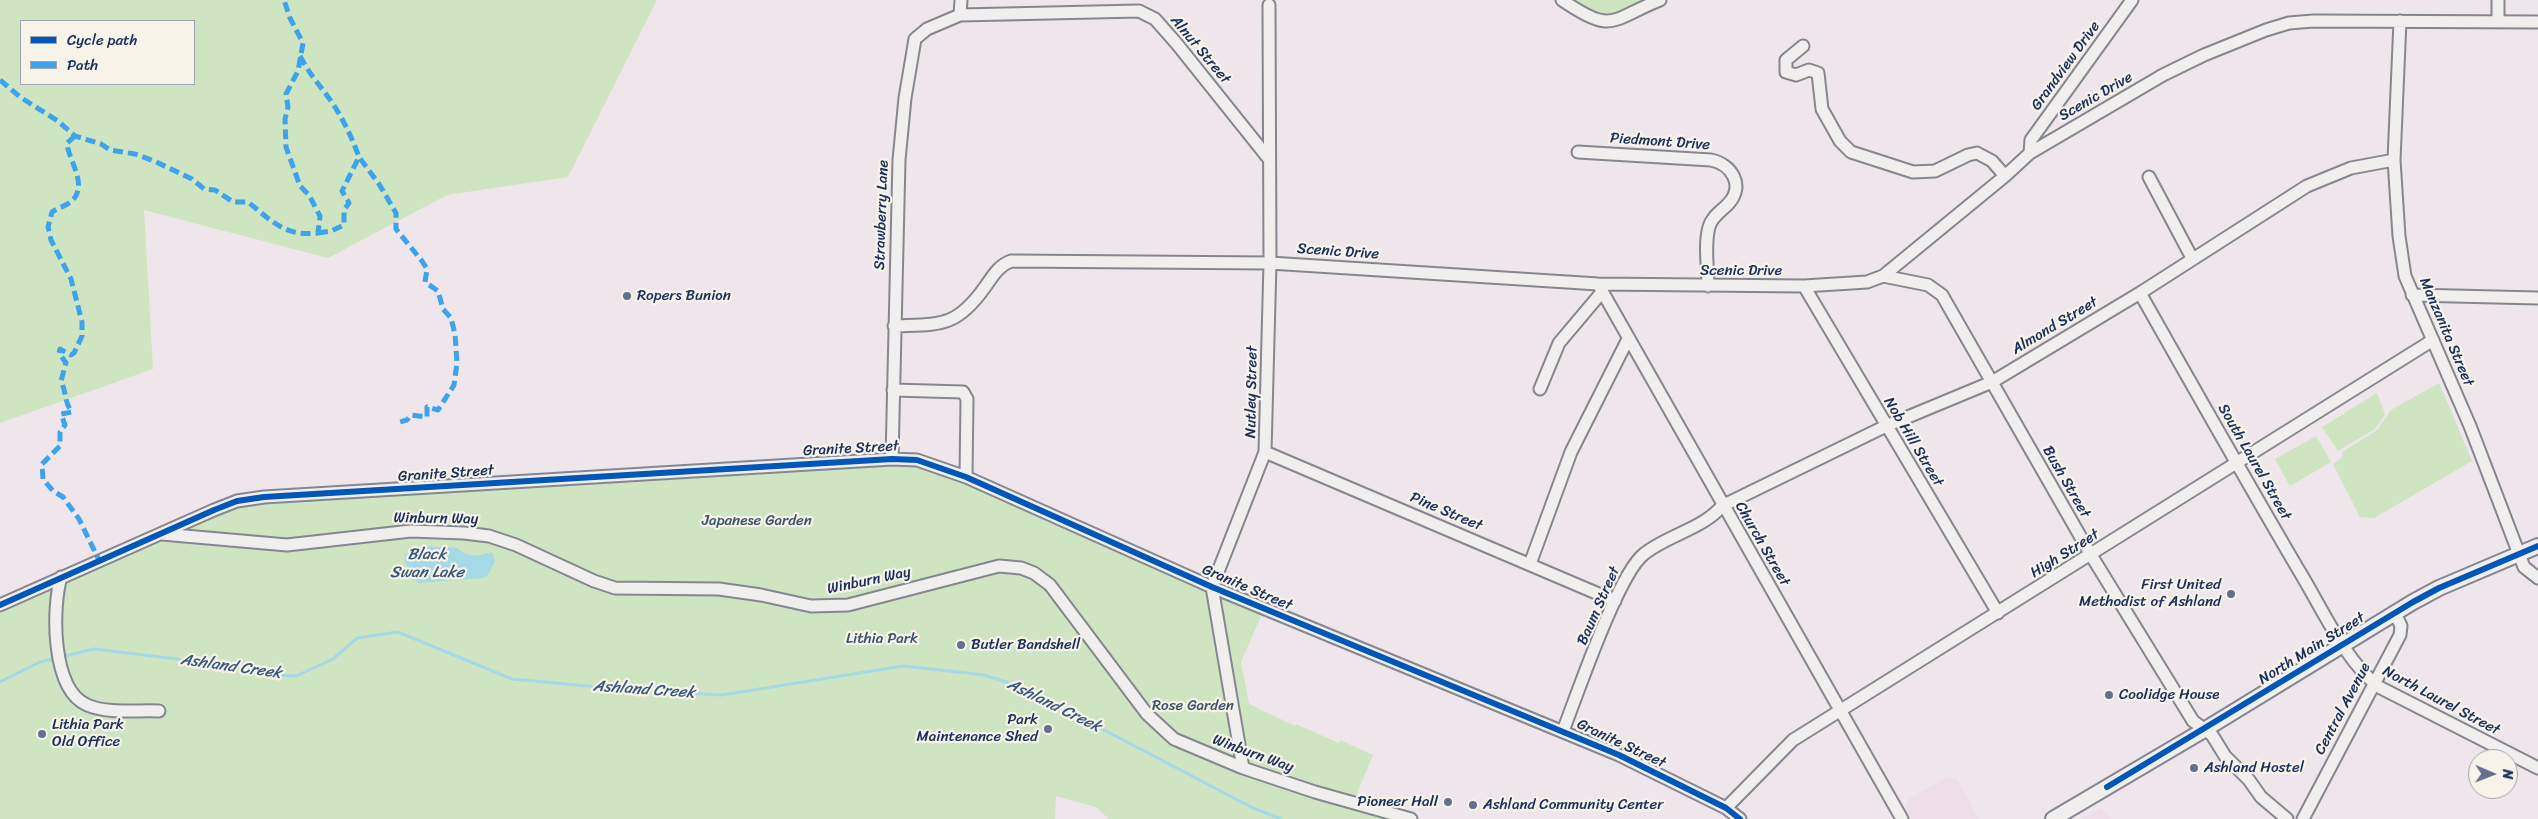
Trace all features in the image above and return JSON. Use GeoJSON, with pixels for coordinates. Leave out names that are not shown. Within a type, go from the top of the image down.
{"type":"FeatureCollection","features":[{"type":"Feature","properties":{"kind":"main road","name":"North Main Street"},"geometry":{"type":"LineString","coordinates":[[2054,819],[2439,588],[2538,546]]}},
{"type":"Feature","properties":{"kind":"street"},"geometry":{"type":"LineString","coordinates":[[960,14],[961,0]]}},
{"type":"Feature","properties":{"kind":"street"},"geometry":{"type":"LineString","coordinates":[[1562,0],[1590,19],[1606,22],[1618,20],[1660,0]]}},
{"type":"Feature","properties":{"kind":"street","name":"Grandview Drive"},"geometry":{"type":"LineString","coordinates":[[2030,153],[2031,140],[2132,0]]}},
{"type":"Feature","properties":{"kind":"street"},"geometry":{"type":"LineString","coordinates":[[2498,0],[2498,21]]}},
{"type":"Feature","properties":{"kind":"street","name":"Nutley Street"},"geometry":{"type":"LineString","coordinates":[[1212,587],[1265,452],[1270,263],[1269,5]]}},
{"type":"Feature","properties":{"kind":"street","name":"Alnut Street"},"geometry":{"type":"LineString","coordinates":[[960,14],[1125,10],[1148,15],[1177,44],[1270,159]]}},
{"type":"Feature","properties":{"kind":"street","name":"Strawberry Lane"},"geometry":{"type":"LineString","coordinates":[[892,459],[899,160],[912,48],[915,39],[927,30],[960,14]]}},
{"type":"Feature","properties":{"kind":"street","name":"Scenic Drive"},"geometry":{"type":"LineString","coordinates":[[894,326],[935,324],[954,319],[973,304],[997,269],[1011,260],[1270,263],[1600,288],[1804,286],[1867,282],[1883,276],[2005,176],[2030,153],[2163,75],[2266,30],[2289,23],[2313,21],[2538,22]]}},
{"type":"Feature","properties":{"kind":"street","name":"Manzanita Street"},"geometry":{"type":"LineString","coordinates":[[2400,21],[2394,160],[2401,258],[2412,295],[2470,426],[2524,567],[2538,578]]}},
{"type":"Feature","properties":{"kind":"street"},"geometry":{"type":"LineString","coordinates":[[1803,46],[1786,60],[1786,72],[1796,75],[1810,70],[1818,73],[1822,109],[1840,141],[1850,152],[1913,172],[1935,171],[1968,155],[1977,154],[1992,161],[2005,176]]}},
{"type":"Feature","properties":{"kind":"street","name":"Piedmont Drive"},"geometry":{"type":"LineString","coordinates":[[1578,152],[1711,160],[1726,165],[1733,174],[1735,186],[1730,202],[1715,216],[1708,230],[1708,286]]}},
{"type":"Feature","properties":{"kind":"street","name":"Almond Street"},"geometry":{"type":"LineString","coordinates":[[1722,506],[1886,426],[1992,382],[2140,292],[2307,186],[2351,168],[2394,160]]}},
{"type":"Feature","properties":{"kind":"street"},"geometry":{"type":"LineString","coordinates":[[2149,177],[2192,258]]}},
{"type":"Feature","properties":{"kind":"street","name":"Bush Street"},"geometry":{"type":"LineString","coordinates":[[1883,276],[1928,285],[1942,294],[2091,555],[2193,721],[2212,735],[2226,756],[2249,780],[2261,797],[2287,819]]}},
{"type":"Feature","properties":{"kind":"street","name":"Nob Hill Street"},"geometry":{"type":"LineString","coordinates":[[1804,286],[1998,613]]}},
{"type":"Feature","properties":{"kind":"street"},"geometry":{"type":"LineString","coordinates":[[1540,389],[1559,343],[1600,288]]}},
{"type":"Feature","properties":{"kind":"street","name":"Church Street"},"geometry":{"type":"LineString","coordinates":[[1600,288],[1722,506],[1841,709],[1902,819]]}},
{"type":"Feature","properties":{"kind":"street","name":"South Laurel Street"},"geometry":{"type":"LineString","coordinates":[[2140,292],[2236,462],[2343,645]]}},
{"type":"Feature","properties":{"kind":"street"},"geometry":{"type":"LineString","coordinates":[[2412,295],[2538,298]]}},
{"type":"Feature","properties":{"kind":"street"},"geometry":{"type":"LineString","coordinates":[[1530,564],[1571,452],[1628,338]]}},
{"type":"Feature","properties":{"kind":"street","name":"High Street"},"geometry":{"type":"LineString","coordinates":[[1726,808],[1793,740],[2433,340]]}},
{"type":"Feature","properties":{"kind":"street"},"geometry":{"type":"LineString","coordinates":[[893,390],[963,392],[967,400],[966,477]]}},
{"type":"Feature","properties":{"kind":"street","name":"Pine Street"},"geometry":{"type":"LineString","coordinates":[[1265,452],[1615,601]]}},
{"type":"Feature","properties":{"kind":"street","name":"Granite Street"},"geometry":{"type":"LineString","coordinates":[[0,605],[237,501],[264,497],[892,459],[917,460],[966,477],[1212,587],[1619,755],[1726,808],[1740,819]]}},
{"type":"Feature","properties":{"kind":"street","name":"Baum Street"},"geometry":{"type":"LineString","coordinates":[[1563,731],[1615,601],[1629,573],[1643,554],[1710,516],[1722,506]]}},
{"type":"Feature","properties":{"kind":"street","name":"Winburn Way"},"geometry":{"type":"LineString","coordinates":[[162,534],[287,545],[411,531],[464,533],[489,536],[516,544],[594,581],[615,588],[719,589],[761,595],[811,606],[848,605],[999,566],[1021,568],[1034,573],[1055,590],[1147,714],[1167,734],[1243,768],[1315,792],[1411,819]]}},
{"type":"Feature","properties":{"kind":"street"},"geometry":{"type":"LineString","coordinates":[[61,577],[56,597],[56,650],[72,690],[85,704],[105,709],[159,711]]}},
{"type":"Feature","properties":{"kind":"street"},"geometry":{"type":"LineString","coordinates":[[1212,587],[1243,768]]}},
{"type":"Feature","properties":{"kind":"street","name":"Central Avenue"},"geometry":{"type":"LineString","coordinates":[[2303,819],[2400,635],[2401,626],[2395,613]]}},
{"type":"Feature","properties":{"kind":"street","name":"North Laurel Street"},"geometry":{"type":"LineString","coordinates":[[2343,645],[2373,683],[2538,768]]}},
{"type":"Feature","properties":{"kind":"shaded area"},"geometry":{"type":"Polygon","coordinates":[[[1948,777],[1957,779],[1979,819],[1912,819],[1906,807],[1908,799],[1948,777]]]}},
{"type":"Feature","properties":{"kind":"shaded area"},"geometry":{"type":"Polygon","coordinates":[[[2101,808],[2112,819],[2082,819],[2101,808]]]}},
{"type":"Feature","properties":{"kind":"green space"},"geometry":{"type":"Polygon","coordinates":[[[0,0],[657,0],[568,177],[447,195],[328,258],[144,210],[153,369],[0,423],[0,0]]]}},
{"type":"Feature","properties":{"kind":"green space"},"geometry":{"type":"Polygon","coordinates":[[[1572,0],[1646,0],[1609,18],[1572,0]]]}},
{"type":"Feature","properties":{"kind":"green space"},"geometry":{"type":"Polygon","coordinates":[[[2439,383],[2472,461],[2374,518],[2360,517],[2333,464],[2343,457],[2342,452],[2377,430],[2391,410],[2439,383]]]}},
{"type":"Feature","properties":{"kind":"green space"},"geometry":{"type":"Polygon","coordinates":[[[2377,393],[2385,414],[2375,429],[2338,451],[2322,427],[2377,393]]]}},
{"type":"Feature","properties":{"kind":"green space"},"geometry":{"type":"Polygon","coordinates":[[[2316,436],[2331,462],[2290,486],[2275,459],[2316,436]]]}},
{"type":"Feature","properties":{"kind":"green space","name":"Lithia Park"},"geometry":{"type":"Polygon","coordinates":[[[917,460],[1264,609],[1241,662],[1249,704],[1295,726],[1296,724],[1339,743],[1340,740],[1373,755],[1353,803],[1411,819],[1109,819],[1096,807],[1056,796],[1055,819],[0,819],[0,605],[237,501],[917,460]]]}},
{"type":"Feature","properties":{"kind":"water","name":"Black Swan Lake"},"geometry":{"type":"Polygon","coordinates":[[[422,546],[457,548],[465,554],[477,556],[492,552],[495,562],[487,576],[482,578],[418,583],[405,563],[405,555],[422,546]]]}},
{"type":"Feature","properties":{"kind":"waterway","name":"Ashland Creek"},"geometry":{"type":"LineString","coordinates":[[0,682],[40,662],[94,649],[227,665],[263,675],[296,676],[333,659],[357,638],[398,632],[512,679],[630,690],[722,695],[903,666],[984,675],[1022,687],[1253,808],[1281,819]]}},
{"type":"Feature","properties":{"kind":"marked path"},"geometry":{"type":"LineString","coordinates":[[0,80],[20,97],[58,121],[75,136],[101,144],[110,150],[135,154],[154,161],[192,179],[204,189],[215,190],[233,202],[248,202],[272,221],[288,230],[297,233],[318,233],[320,216],[309,195],[300,186],[286,147],[285,119],[288,107],[286,94],[298,71],[303,43],[290,18],[284,0]]}},
{"type":"Feature","properties":{"kind":"marked path"},"geometry":{"type":"LineString","coordinates":[[300,56],[337,110],[359,157]]}},
{"type":"Feature","properties":{"kind":"marked path"},"geometry":{"type":"LineString","coordinates":[[75,136],[67,143],[78,179],[77,193],[71,202],[52,212],[48,227],[51,240],[71,279],[82,322],[82,336],[74,353],[71,355],[60,349],[59,353],[66,363],[61,381],[72,412],[61,414],[65,425],[60,432],[60,446],[42,464],[43,479],[53,491],[63,497],[79,519],[99,560]]}},
{"type":"Feature","properties":{"kind":"marked path"},"geometry":{"type":"LineString","coordinates":[[318,233],[331,231],[344,225],[344,210],[349,203],[342,191],[359,157],[379,184],[396,213],[396,229],[427,269],[425,282],[438,291],[443,309],[451,318],[455,334],[457,363],[454,385],[438,410],[427,407],[427,417],[411,415],[407,420],[396,423]]}},
{"type":"Feature","properties":{"kind":"cycle path"},"geometry":{"type":"LineString","coordinates":[[0,605],[237,501],[264,497],[892,459],[917,460],[966,477],[1212,587],[1619,755],[1726,808],[1740,819]]}},
{"type":"Feature","properties":{"kind":"cycle path"},"geometry":{"type":"LineString","coordinates":[[2107,787],[2413,602],[2439,588],[2538,546]]}},
{"type":"Feature","properties":{"kind":"place","name":"Ropers Bunion"},"geometry":{"type":"Point","coordinates":[627,296]}},
{"type":"Feature","properties":{"kind":"place","name":"First United Methodist of Ashland"},"geometry":{"type":"Point","coordinates":[2231,594]}},
{"type":"Feature","properties":{"kind":"place","name":"Butler Bandshell"},"geometry":{"type":"Point","coordinates":[961,645]}},
{"type":"Feature","properties":{"kind":"place","name":"Coolidge House"},"geometry":{"type":"Point","coordinates":[2109,695]}},
{"type":"Feature","properties":{"kind":"place","name":"Park Maintenance Shed"},"geometry":{"type":"Point","coordinates":[1048,729]}},
{"type":"Feature","properties":{"kind":"place","name":"Lithia Park Old Office"},"geometry":{"type":"Point","coordinates":[42,734]}},
{"type":"Feature","properties":{"kind":"place","name":"Ashland Hostel"},"geometry":{"type":"Point","coordinates":[2194,768]}},
{"type":"Feature","properties":{"kind":"place","name":"Pioneer Hall"},"geometry":{"type":"Point","coordinates":[1448,802]}},
{"type":"Feature","properties":{"kind":"place","name":"Ashland Community Center"},"geometry":{"type":"Point","coordinates":[1473,805]}},
{"type":"Feature","properties":{"kind":"park label","name":"Japanese Garden"},"geometry":{"type":"Point","coordinates":[757,521]}},
{"type":"Feature","properties":{"kind":"park label","name":"Rose Garden"},"geometry":{"type":"Point","coordinates":[1193,706]}}]}
